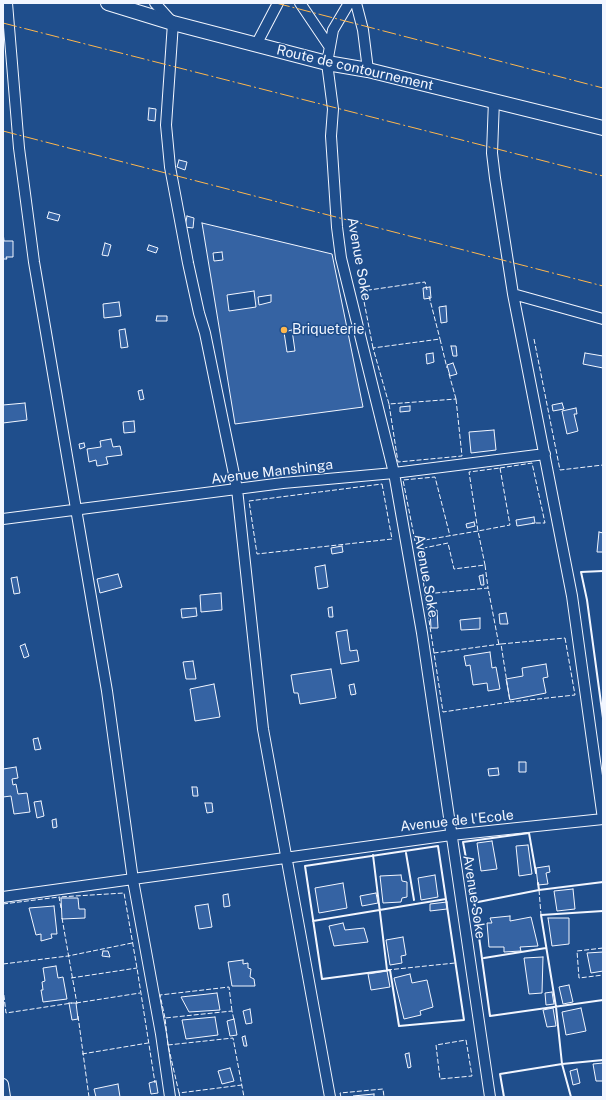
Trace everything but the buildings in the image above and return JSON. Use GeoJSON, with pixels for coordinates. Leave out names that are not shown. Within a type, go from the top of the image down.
{"type":"FeatureCollection","features":[{"type":"Feature","properties":{"kind":"street"},"geometry":{"type":"LineString","coordinates":[[7,3],[19,148],[28,222],[107,691],[133,880],[161,1034],[170,1097]]}},
{"type":"Feature","properties":{"kind":"street","name":"Route de contournement"},"geometry":{"type":"LineString","coordinates":[[108,3],[173,23],[327,63],[368,70],[603,128]]}},
{"type":"Feature","properties":{"kind":"street"},"geometry":{"type":"LineString","coordinates":[[155,3],[173,23],[166,125],[170,167],[188,263],[205,333],[237,489],[263,729],[330,1097]]}},
{"type":"Feature","properties":{"kind":"street"},"geometry":{"type":"LineString","coordinates":[[256,45],[278,3]]}},
{"type":"Feature","properties":{"kind":"street"},"geometry":{"type":"LineString","coordinates":[[300,3],[329,46]]}},
{"type":"Feature","properties":{"kind":"street","name":"Avenue Soke"},"geometry":{"type":"LineString","coordinates":[[349,3],[333,30],[327,63],[333,109],[331,136],[332,162],[341,258],[394,473],[422,633],[490,1097]]}},
{"type":"Feature","properties":{"kind":"street"},"geometry":{"type":"LineString","coordinates":[[356,3],[363,30],[368,70]]}},
{"type":"Feature","properties":{"kind":"street"},"geometry":{"type":"LineString","coordinates":[[494,100],[492,153],[513,294],[572,596],[603,819]]}},
{"type":"Feature","properties":{"kind":"street"},"geometry":{"type":"LineString","coordinates":[[513,294],[603,319]]}},
{"type":"Feature","properties":{"kind":"street","name":"Avenue Manshinga"},"geometry":{"type":"LineString","coordinates":[[3,518],[237,489],[394,473],[545,454]]}},
{"type":"Feature","properties":{"kind":"street","name":"Avenue de l'Ecole"},"geometry":{"type":"LineString","coordinates":[[3,897],[451,835],[603,819]]}},
{"type":"Feature","properties":{"kind":"street"},"geometry":{"type":"LineString","coordinates":[[3,1084],[5,1097]]}},
{"type":"Feature","properties":{"kind":"fence"},"geometry":{"type":"LineString","coordinates":[[373,348],[362,291],[425,282],[427,290]]}},
{"type":"Feature","properties":{"kind":"fence"},"geometry":{"type":"LineString","coordinates":[[429,296],[440,339]]}},
{"type":"Feature","properties":{"kind":"fence"},"geometry":{"type":"LineString","coordinates":[[389,404],[373,348],[440,339],[447,368]]}},
{"type":"Feature","properties":{"kind":"fence"},"geometry":{"type":"LineString","coordinates":[[534,339],[560,470],[603,465]]}},
{"type":"Feature","properties":{"kind":"fence"},"geometry":{"type":"LineString","coordinates":[[449,374],[456,399]]}},
{"type":"Feature","properties":{"kind":"fence"},"geometry":{"type":"LineString","coordinates":[[456,399],[462,456],[398,462],[389,404],[456,399]]}},
{"type":"Feature","properties":{"kind":"fence"},"geometry":{"type":"LineString","coordinates":[[500,468],[532,463],[545,523],[532,523]]}},
{"type":"Feature","properties":{"kind":"fence"},"geometry":{"type":"LineString","coordinates":[[500,468],[510,525],[478,531],[469,472],[500,468]]}},
{"type":"Feature","properties":{"kind":"fence"},"geometry":{"type":"LineString","coordinates":[[415,541],[403,480],[435,477],[450,536]]}},
{"type":"Feature","properties":{"kind":"fence"},"geometry":{"type":"LineString","coordinates":[[382,484],[392,539],[257,554],[249,501],[382,484]]}},
{"type":"Feature","properties":{"kind":"fence"},"geometry":{"type":"LineString","coordinates":[[419,549],[419,541],[478,531],[485,565]]}},
{"type":"Feature","properties":{"kind":"fence"},"geometry":{"type":"LineString","coordinates":[[425,594],[419,549],[448,543],[454,569],[485,565],[488,588]]}},
{"type":"Feature","properties":{"kind":"fence"},"geometry":{"type":"LineString","coordinates":[[434,653],[425,594],[488,588],[499,645]]}},
{"type":"Feature","properties":{"kind":"fence"},"geometry":{"type":"LineString","coordinates":[[565,638],[575,695],[510,702],[501,644],[565,638]]}},
{"type":"Feature","properties":{"kind":"fence"},"geometry":{"type":"LineString","coordinates":[[501,644],[434,653],[443,712],[510,702]]}},
{"type":"Feature","properties":{"kind":"fence"},"geometry":{"type":"LineString","coordinates":[[539,890],[541,915]]}},
{"type":"Feature","properties":{"kind":"fence"},"geometry":{"type":"LineString","coordinates":[[61,908],[59,897],[124,893],[155,1083]]}},
{"type":"Feature","properties":{"kind":"fence"},"geometry":{"type":"LineString","coordinates":[[3,904],[59,897]]}},
{"type":"Feature","properties":{"kind":"fence"},"geometry":{"type":"LineString","coordinates":[[62,918],[77,1004]]}},
{"type":"Feature","properties":{"kind":"fence"},"geometry":{"type":"LineString","coordinates":[[3,964],[68,956],[132,943]]}},
{"type":"Feature","properties":{"kind":"fence"},"geometry":{"type":"LineString","coordinates":[[603,948],[577,951],[579,978],[603,975]]}},
{"type":"Feature","properties":{"kind":"fence"},"geometry":{"type":"LineString","coordinates":[[387,970],[455,963]]}},
{"type":"Feature","properties":{"kind":"fence"},"geometry":{"type":"LineString","coordinates":[[71,978],[137,968]]}},
{"type":"Feature","properties":{"kind":"fence"},"geometry":{"type":"LineString","coordinates":[[165,1018],[160,995],[229,987],[232,1011]]}},
{"type":"Feature","properties":{"kind":"fence"},"geometry":{"type":"LineString","coordinates":[[3,988],[6,1013],[72,1003]]}},
{"type":"Feature","properties":{"kind":"fence"},"geometry":{"type":"LineString","coordinates":[[76,1003],[140,993]]}},
{"type":"Feature","properties":{"kind":"fence"},"geometry":{"type":"LineString","coordinates":[[168,1045],[165,1018],[232,1011],[234,1020]]}},
{"type":"Feature","properties":{"kind":"fence"},"geometry":{"type":"LineString","coordinates":[[78,1016],[89,1097]]}},
{"type":"Feature","properties":{"kind":"fence"},"geometry":{"type":"LineString","coordinates":[[179,1093],[168,1045],[233,1038],[244,1097]]}},
{"type":"Feature","properties":{"kind":"fence"},"geometry":{"type":"LineString","coordinates":[[466,1040],[472,1076],[440,1079],[436,1045],[466,1040]]}},
{"type":"Feature","properties":{"kind":"fence"},"geometry":{"type":"LineString","coordinates":[[82,1054],[148,1043]]}},
{"type":"Feature","properties":{"kind":"fence"},"geometry":{"type":"LineString","coordinates":[[180,1097],[179,1093],[242,1085]]}},
{"type":"Feature","properties":{"kind":"fence"},"geometry":{"type":"LineString","coordinates":[[341,1097],[340,1093],[383,1089],[384,1097]]}},
{"type":"Feature","properties":{"kind":"wall"},"geometry":{"type":"LineString","coordinates":[[603,571],[581,572],[587,600],[603,718]]}},
{"type":"Feature","properties":{"kind":"wall"},"geometry":{"type":"LineString","coordinates":[[536,873],[529,833],[463,842],[474,901],[490,1016],[603,1000]]}},
{"type":"Feature","properties":{"kind":"wall"},"geometry":{"type":"LineString","coordinates":[[438,846],[464,1020],[399,1026],[390,970],[322,979],[305,866],[438,846]]}},
{"type":"Feature","properties":{"kind":"wall"},"geometry":{"type":"LineString","coordinates":[[406,853],[414,900]]}},
{"type":"Feature","properties":{"kind":"wall"},"geometry":{"type":"LineString","coordinates":[[373,855],[387,970]]}},
{"type":"Feature","properties":{"kind":"wall"},"geometry":{"type":"LineString","coordinates":[[538,883],[539,890],[603,882]]}},
{"type":"Feature","properties":{"kind":"wall"},"geometry":{"type":"LineString","coordinates":[[478,902],[539,890]]}},
{"type":"Feature","properties":{"kind":"wall"},"geometry":{"type":"LineString","coordinates":[[313,921],[446,899]]}},
{"type":"Feature","properties":{"kind":"wall"},"geometry":{"type":"LineString","coordinates":[[571,1097],[562,1064],[556,1007],[541,915],[603,911]]}},
{"type":"Feature","properties":{"kind":"wall"},"geometry":{"type":"LineString","coordinates":[[484,958],[546,948]]}},
{"type":"Feature","properties":{"kind":"wall"},"geometry":{"type":"LineString","coordinates":[[504,1097],[500,1074],[562,1064],[603,1060]]}},
{"type":"Feature","properties":{"kind":"power"},"geometry":{"type":"LineString","coordinates":[[276,3],[603,88]]}},
{"type":"Feature","properties":{"kind":"power"},"geometry":{"type":"LineString","coordinates":[[3,23],[603,176]]}},
{"type":"Feature","properties":{"kind":"power"},"geometry":{"type":"LineString","coordinates":[[3,131],[603,286]]}},
{"type":"Feature","properties":{"kind":"place","name":"Briqueterie"},"geometry":{"type":"Point","coordinates":[284,330]}}]}
